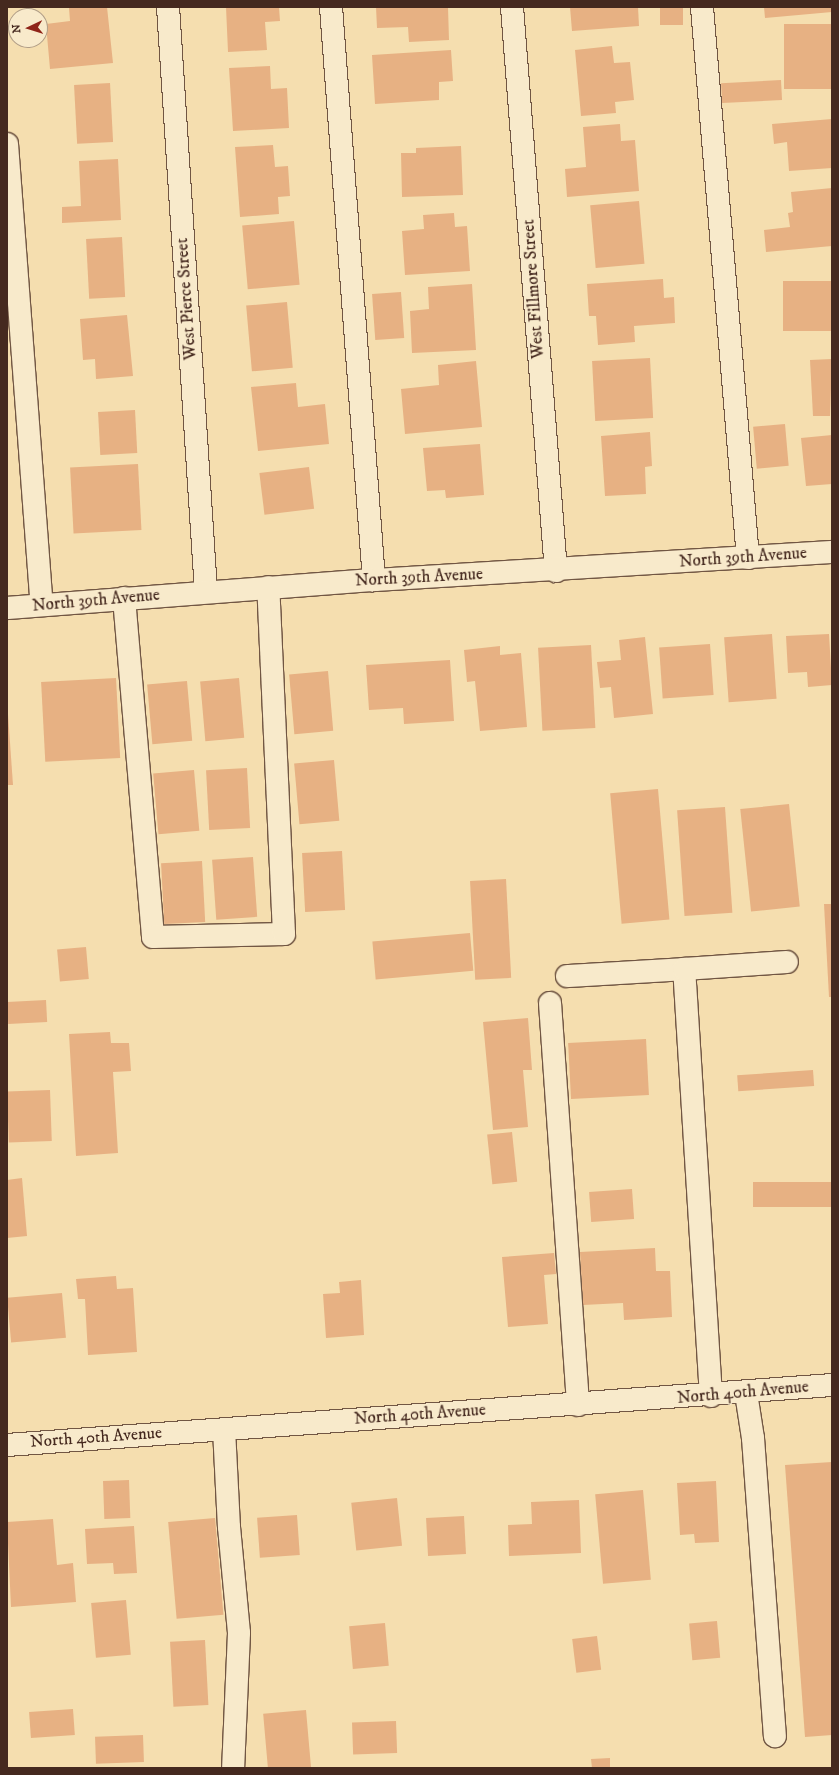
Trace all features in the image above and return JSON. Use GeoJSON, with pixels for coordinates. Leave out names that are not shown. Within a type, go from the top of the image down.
{"type":"FeatureCollection","features":[{"type":"Feature","properties":{"kind":"street","name":"West Pierce Street"},"geometry":{"type":"LineString","coordinates":[[168,7],[206,592]]}},
{"type":"Feature","properties":{"kind":"street"},"geometry":{"type":"LineString","coordinates":[[331,7],[374,580]]}},
{"type":"Feature","properties":{"kind":"street","name":"West Fillmore Street"},"geometry":{"type":"LineString","coordinates":[[512,7],[556,571]]}},
{"type":"Feature","properties":{"kind":"street"},"geometry":{"type":"LineString","coordinates":[[702,7],[748,558]]}},
{"type":"Feature","properties":{"kind":"street"},"geometry":{"type":"LineString","coordinates":[[7,144],[42,605]]}},
{"type":"Feature","properties":{"kind":"street","name":"North 39th Avenue"},"geometry":{"type":"LineString","coordinates":[[7,608],[268,587],[556,571],[832,552]]}},
{"type":"Feature","properties":{"kind":"street"},"geometry":{"type":"LineString","coordinates":[[124,598],[152,938],[284,934],[268,587]]}},
{"type":"Feature","properties":{"kind":"street"},"geometry":{"type":"LineString","coordinates":[[566,976],[788,962]]}},
{"type":"Feature","properties":{"kind":"street"},"geometry":{"type":"LineString","coordinates":[[684,969],[711,1396]]}},
{"type":"Feature","properties":{"kind":"street"},"geometry":{"type":"LineString","coordinates":[[550,1003],[578,1405]]}},
{"type":"Feature","properties":{"kind":"street","name":"North 40th Avenue"},"geometry":{"type":"LineString","coordinates":[[7,1445],[711,1396],[832,1385]]}},
{"type":"Feature","properties":{"kind":"street"},"geometry":{"type":"LineString","coordinates":[[746,1393],[753,1438],[775,1736]]}},
{"type":"Feature","properties":{"kind":"street"},"geometry":{"type":"LineString","coordinates":[[224,1429],[229,1527],[239,1632],[233,1768]]}},
{"type":"Feature","properties":{"kind":"building"},"geometry":{"type":"Polygon","coordinates":[[[107,7],[113,63],[50,69],[48,24],[70,21],[69,8],[107,7]]]}},
{"type":"Feature","properties":{"kind":"building"},"geometry":{"type":"Polygon","coordinates":[[[226,7],[279,7],[280,21],[265,22],[267,50],[228,52],[226,7]]]}},
{"type":"Feature","properties":{"kind":"building"},"geometry":{"type":"Polygon","coordinates":[[[376,7],[448,7],[449,40],[409,42],[408,27],[377,28],[376,7]]]}},
{"type":"Feature","properties":{"kind":"building"},"geometry":{"type":"Polygon","coordinates":[[[570,7],[638,7],[639,26],[572,31],[570,7]]]}},
{"type":"Feature","properties":{"kind":"building"},"geometry":{"type":"Polygon","coordinates":[[[660,7],[683,7],[683,25],[660,25],[660,7]]]}},
{"type":"Feature","properties":{"kind":"building"},"geometry":{"type":"Polygon","coordinates":[[[764,7],[832,7],[832,12],[765,18],[764,7]]]}},
{"type":"Feature","properties":{"kind":"building"},"geometry":{"type":"Polygon","coordinates":[[[784,24],[832,24],[832,89],[784,89],[784,24]]]}},
{"type":"Feature","properties":{"kind":"building"},"geometry":{"type":"Polygon","coordinates":[[[612,46],[614,63],[630,62],[634,100],[615,102],[616,113],[581,116],[575,50],[612,46]]]}},
{"type":"Feature","properties":{"kind":"building"},"geometry":{"type":"Polygon","coordinates":[[[451,50],[453,81],[439,82],[439,100],[375,104],[372,55],[451,50]]]}},
{"type":"Feature","properties":{"kind":"building"},"geometry":{"type":"Polygon","coordinates":[[[270,66],[271,89],[287,88],[289,128],[233,131],[229,68],[270,66]]]}},
{"type":"Feature","properties":{"kind":"building"},"geometry":{"type":"Polygon","coordinates":[[[781,80],[782,100],[722,103],[721,83],[781,80]]]}},
{"type":"Feature","properties":{"kind":"building"},"geometry":{"type":"Polygon","coordinates":[[[110,83],[113,142],[77,144],[74,85],[110,83]]]}},
{"type":"Feature","properties":{"kind":"building"},"geometry":{"type":"Polygon","coordinates":[[[832,119],[832,168],[789,171],[787,142],[774,144],[772,124],[832,119]]]}},
{"type":"Feature","properties":{"kind":"building"},"geometry":{"type":"Polygon","coordinates":[[[620,124],[621,141],[635,140],[639,191],[567,197],[565,169],[586,167],[583,127],[620,124]]]}},
{"type":"Feature","properties":{"kind":"building"},"geometry":{"type":"Polygon","coordinates":[[[273,145],[275,167],[288,166],[290,196],[278,197],[279,214],[240,217],[235,147],[273,145]]]}},
{"type":"Feature","properties":{"kind":"building"},"geometry":{"type":"Polygon","coordinates":[[[461,146],[463,195],[402,197],[401,153],[416,153],[416,148],[461,146]]]}},
{"type":"Feature","properties":{"kind":"building"},"geometry":{"type":"Polygon","coordinates":[[[118,159],[121,220],[62,223],[62,207],[81,206],[79,161],[118,159]]]}},
{"type":"Feature","properties":{"kind":"building"},"geometry":{"type":"Polygon","coordinates":[[[832,188],[832,246],[766,252],[764,230],[790,227],[788,213],[793,212],[791,192],[832,188]]]}},
{"type":"Feature","properties":{"kind":"building"},"geometry":{"type":"Polygon","coordinates":[[[639,201],[644,264],[596,268],[590,205],[639,201]]]}},
{"type":"Feature","properties":{"kind":"building"},"geometry":{"type":"Polygon","coordinates":[[[454,213],[455,227],[467,226],[470,271],[405,275],[402,231],[424,229],[423,215],[454,213]]]}},
{"type":"Feature","properties":{"kind":"building"},"geometry":{"type":"Polygon","coordinates":[[[294,221],[300,285],[248,289],[242,226],[294,221]]]}},
{"type":"Feature","properties":{"kind":"building"},"geometry":{"type":"Polygon","coordinates":[[[122,237],[125,297],[89,299],[86,239],[122,237]]]}},
{"type":"Feature","properties":{"kind":"building"},"geometry":{"type":"Polygon","coordinates":[[[663,279],[664,298],[674,297],[675,323],[634,326],[635,342],[598,345],[596,316],[589,316],[587,284],[663,279]]]}},
{"type":"Feature","properties":{"kind":"building"},"geometry":{"type":"Polygon","coordinates":[[[783,281],[832,281],[832,331],[783,331],[783,281]]]}},
{"type":"Feature","properties":{"kind":"building"},"geometry":{"type":"Polygon","coordinates":[[[472,284],[476,350],[412,353],[410,311],[429,309],[428,287],[472,284]]]}},
{"type":"Feature","properties":{"kind":"building"},"geometry":{"type":"Polygon","coordinates":[[[401,292],[404,338],[375,340],[372,294],[401,292]]]}},
{"type":"Feature","properties":{"kind":"building"},"geometry":{"type":"Polygon","coordinates":[[[287,302],[293,368],[252,371],[246,306],[287,302]]]}},
{"type":"Feature","properties":{"kind":"building"},"geometry":{"type":"Polygon","coordinates":[[[127,315],[133,376],[96,379],[95,359],[83,360],[80,319],[127,315]]]}},
{"type":"Feature","properties":{"kind":"building"},"geometry":{"type":"Polygon","coordinates":[[[650,358],[653,418],[595,421],[592,361],[650,358]]]}},
{"type":"Feature","properties":{"kind":"building"},"geometry":{"type":"Polygon","coordinates":[[[832,359],[830,416],[813,416],[810,360],[832,359]]]}},
{"type":"Feature","properties":{"kind":"building"},"geometry":{"type":"Polygon","coordinates":[[[476,361],[482,427],[405,434],[401,389],[439,385],[438,365],[476,361]]]}},
{"type":"Feature","properties":{"kind":"building"},"geometry":{"type":"Polygon","coordinates":[[[296,383],[298,407],[325,404],[329,444],[258,451],[251,387],[296,383]]]}},
{"type":"Feature","properties":{"kind":"building"},"geometry":{"type":"Polygon","coordinates":[[[135,410],[137,453],[100,455],[98,412],[135,410]]]}},
{"type":"Feature","properties":{"kind":"building"},"geometry":{"type":"Polygon","coordinates":[[[785,424],[789,466],[757,469],[753,427],[785,424]]]}},
{"type":"Feature","properties":{"kind":"building"},"geometry":{"type":"Polygon","coordinates":[[[650,432],[652,466],[645,467],[646,494],[605,496],[601,436],[650,432]]]}},
{"type":"Feature","properties":{"kind":"building"},"geometry":{"type":"Polygon","coordinates":[[[832,435],[832,484],[806,486],[801,438],[832,435]]]}},
{"type":"Feature","properties":{"kind":"building"},"geometry":{"type":"Polygon","coordinates":[[[480,444],[484,495],[446,498],[445,490],[427,491],[423,448],[480,444]]]}},
{"type":"Feature","properties":{"kind":"building"},"geometry":{"type":"Polygon","coordinates":[[[138,464],[141,530],[74,533],[70,468],[138,464]]]}},
{"type":"Feature","properties":{"kind":"building"},"geometry":{"type":"Polygon","coordinates":[[[309,467],[314,509],[264,515],[259,473],[309,467]]]}},
{"type":"Feature","properties":{"kind":"building"},"geometry":{"type":"Polygon","coordinates":[[[772,634],[777,699],[729,702],[724,637],[772,634]]]}},
{"type":"Feature","properties":{"kind":"building"},"geometry":{"type":"Polygon","coordinates":[[[829,634],[832,685],[808,687],[807,672],[788,673],[786,636],[829,634]]]}},
{"type":"Feature","properties":{"kind":"building"},"geometry":{"type":"Polygon","coordinates":[[[645,637],[653,714],[614,718],[611,687],[600,688],[597,662],[621,660],[619,640],[645,637]]]}},
{"type":"Feature","properties":{"kind":"building"},"geometry":{"type":"Polygon","coordinates":[[[710,644],[714,695],[663,698],[659,648],[710,644]]]}},
{"type":"Feature","properties":{"kind":"building"},"geometry":{"type":"Polygon","coordinates":[[[591,645],[595,728],[542,731],[538,648],[591,645]]]}},
{"type":"Feature","properties":{"kind":"building"},"geometry":{"type":"Polygon","coordinates":[[[500,646],[500,655],[521,653],[527,727],[480,731],[475,681],[467,682],[464,650],[500,646]]]}},
{"type":"Feature","properties":{"kind":"building"},"geometry":{"type":"Polygon","coordinates":[[[450,660],[454,721],[404,724],[403,708],[369,710],[366,665],[450,660]]]}},
{"type":"Feature","properties":{"kind":"building"},"geometry":{"type":"Polygon","coordinates":[[[328,671],[333,731],[294,734],[289,674],[328,671]]]}},
{"type":"Feature","properties":{"kind":"building"},"geometry":{"type":"Polygon","coordinates":[[[116,678],[120,758],[45,762],[41,682],[116,678]]]}},
{"type":"Feature","properties":{"kind":"building"},"geometry":{"type":"Polygon","coordinates":[[[239,678],[244,738],[205,741],[200,681],[239,678]]]}},
{"type":"Feature","properties":{"kind":"building"},"geometry":{"type":"Polygon","coordinates":[[[187,681],[192,741],[152,744],[147,684],[187,681]]]}},
{"type":"Feature","properties":{"kind":"building"},"geometry":{"type":"Polygon","coordinates":[[[7,700],[13,785],[7,785],[7,700]]]}},
{"type":"Feature","properties":{"kind":"building"},"geometry":{"type":"Polygon","coordinates":[[[334,760],[339,821],[299,824],[294,763],[334,760]]]}},
{"type":"Feature","properties":{"kind":"building"},"geometry":{"type":"Polygon","coordinates":[[[247,768],[250,828],[209,830],[206,770],[247,768]]]}},
{"type":"Feature","properties":{"kind":"building"},"geometry":{"type":"Polygon","coordinates":[[[194,770],[199,831],[158,834],[153,774],[194,770]]]}},
{"type":"Feature","properties":{"kind":"building"},"geometry":{"type":"Polygon","coordinates":[[[658,789],[669,920],[622,924],[610,793],[658,789]]]}},
{"type":"Feature","properties":{"kind":"building"},"geometry":{"type":"Polygon","coordinates":[[[789,804],[800,906],[751,912],[740,809],[789,804]]]}},
{"type":"Feature","properties":{"kind":"building"},"geometry":{"type":"Polygon","coordinates":[[[725,807],[732,913],[685,916],[677,810],[725,807]]]}},
{"type":"Feature","properties":{"kind":"building"},"geometry":{"type":"Polygon","coordinates":[[[342,851],[345,910],[305,912],[302,853],[342,851]]]}},
{"type":"Feature","properties":{"kind":"building"},"geometry":{"type":"Polygon","coordinates":[[[253,857],[257,917],[216,920],[212,860],[253,857]]]}},
{"type":"Feature","properties":{"kind":"building"},"geometry":{"type":"Polygon","coordinates":[[[202,861],[205,922],[164,924],[161,863],[202,861]]]}},
{"type":"Feature","properties":{"kind":"building"},"geometry":{"type":"Polygon","coordinates":[[[506,879],[511,978],[475,980],[470,881],[506,879]]]}},
{"type":"Feature","properties":{"kind":"building"},"geometry":{"type":"Polygon","coordinates":[[[824,904],[832,904],[832,997],[829,997],[824,904]]]}},
{"type":"Feature","properties":{"kind":"building"},"geometry":{"type":"Polygon","coordinates":[[[470,933],[473,971],[376,979],[372,942],[470,933]]]}},
{"type":"Feature","properties":{"kind":"building"},"geometry":{"type":"Polygon","coordinates":[[[86,947],[89,979],[60,981],[57,950],[86,947]]]}},
{"type":"Feature","properties":{"kind":"building"},"geometry":{"type":"Polygon","coordinates":[[[46,1000],[47,1022],[8,1024],[7,1002],[46,1000]]]}},
{"type":"Feature","properties":{"kind":"building"},"geometry":{"type":"Polygon","coordinates":[[[528,1018],[532,1070],[523,1070],[528,1127],[493,1130],[483,1022],[528,1018]]]}},
{"type":"Feature","properties":{"kind":"building"},"geometry":{"type":"Polygon","coordinates":[[[110,1032],[111,1043],[129,1043],[131,1071],[113,1072],[118,1153],[76,1156],[69,1034],[110,1032]]]}},
{"type":"Feature","properties":{"kind":"building"},"geometry":{"type":"Polygon","coordinates":[[[646,1039],[649,1095],[571,1099],[568,1043],[646,1039]]]}},
{"type":"Feature","properties":{"kind":"building"},"geometry":{"type":"Polygon","coordinates":[[[813,1070],[814,1086],[738,1091],[737,1075],[813,1070]]]}},
{"type":"Feature","properties":{"kind":"building"},"geometry":{"type":"Polygon","coordinates":[[[50,1090],[52,1141],[9,1142],[7,1092],[50,1090]]]}},
{"type":"Feature","properties":{"kind":"building"},"geometry":{"type":"Polygon","coordinates":[[[512,1132],[517,1182],[492,1184],[487,1135],[512,1132]]]}},
{"type":"Feature","properties":{"kind":"building"},"geometry":{"type":"Polygon","coordinates":[[[22,1178],[27,1236],[7,1238],[7,1180],[22,1178]]]}},
{"type":"Feature","properties":{"kind":"building"},"geometry":{"type":"Polygon","coordinates":[[[753,1182],[832,1182],[832,1207],[753,1207],[753,1182]]]}},
{"type":"Feature","properties":{"kind":"building"},"geometry":{"type":"Polygon","coordinates":[[[632,1189],[634,1219],[591,1222],[589,1192],[632,1189]]]}},
{"type":"Feature","properties":{"kind":"building"},"geometry":{"type":"Polygon","coordinates":[[[655,1248],[656,1271],[670,1271],[672,1317],[624,1320],[623,1303],[583,1305],[580,1252],[655,1248]]]}},
{"type":"Feature","properties":{"kind":"building"},"geometry":{"type":"Polygon","coordinates":[[[554,1253],[556,1274],[544,1275],[548,1324],[508,1327],[502,1257],[554,1253]]]}},
{"type":"Feature","properties":{"kind":"building"},"geometry":{"type":"Polygon","coordinates":[[[116,1276],[117,1289],[133,1288],[137,1352],[88,1355],[85,1299],[78,1299],[76,1279],[116,1276]]]}},
{"type":"Feature","properties":{"kind":"building"},"geometry":{"type":"Polygon","coordinates":[[[361,1280],[364,1335],[326,1338],[323,1294],[340,1293],[339,1282],[361,1280]]]}},
{"type":"Feature","properties":{"kind":"building"},"geometry":{"type":"Polygon","coordinates":[[[62,1293],[66,1338],[11,1343],[7,1298],[62,1293]]]}},
{"type":"Feature","properties":{"kind":"building"},"geometry":{"type":"Polygon","coordinates":[[[832,1462],[832,1735],[805,1737],[785,1465],[832,1462]]]}},
{"type":"Feature","properties":{"kind":"building"},"geometry":{"type":"Polygon","coordinates":[[[129,1480],[130,1518],[104,1519],[103,1481],[129,1480]]]}},
{"type":"Feature","properties":{"kind":"building"},"geometry":{"type":"Polygon","coordinates":[[[716,1481],[719,1542],[695,1543],[694,1534],[680,1535],[677,1483],[716,1481]]]}},
{"type":"Feature","properties":{"kind":"building"},"geometry":{"type":"Polygon","coordinates":[[[643,1490],[651,1580],[603,1584],[595,1494],[643,1490]]]}},
{"type":"Feature","properties":{"kind":"building"},"geometry":{"type":"Polygon","coordinates":[[[397,1498],[402,1546],[356,1551],[351,1503],[397,1498]]]}},
{"type":"Feature","properties":{"kind":"building"},"geometry":{"type":"Polygon","coordinates":[[[579,1500],[581,1553],[509,1556],[508,1525],[532,1524],[531,1502],[579,1500]]]}},
{"type":"Feature","properties":{"kind":"building"},"geometry":{"type":"Polygon","coordinates":[[[297,1515],[300,1555],[260,1558],[257,1518],[297,1515]]]}},
{"type":"Feature","properties":{"kind":"building"},"geometry":{"type":"Polygon","coordinates":[[[464,1516],[466,1554],[428,1556],[426,1518],[464,1516]]]}},
{"type":"Feature","properties":{"kind":"building"},"geometry":{"type":"Polygon","coordinates":[[[215,1518],[223,1615],[177,1619],[168,1522],[215,1518]]]}},
{"type":"Feature","properties":{"kind":"building"},"geometry":{"type":"Polygon","coordinates":[[[53,1519],[57,1565],[73,1563],[76,1602],[11,1607],[7,1522],[53,1519]]]}},
{"type":"Feature","properties":{"kind":"building"},"geometry":{"type":"Polygon","coordinates":[[[134,1526],[137,1573],[114,1574],[113,1563],[87,1564],[85,1529],[134,1526]]]}},
{"type":"Feature","properties":{"kind":"building"},"geometry":{"type":"Polygon","coordinates":[[[126,1600],[131,1655],[96,1658],[91,1603],[126,1600]]]}},
{"type":"Feature","properties":{"kind":"building"},"geometry":{"type":"Polygon","coordinates":[[[717,1621],[720,1658],[692,1660],[689,1623],[717,1621]]]}},
{"type":"Feature","properties":{"kind":"building"},"geometry":{"type":"Polygon","coordinates":[[[385,1623],[389,1666],[353,1669],[349,1626],[385,1623]]]}},
{"type":"Feature","properties":{"kind":"building"},"geometry":{"type":"Polygon","coordinates":[[[597,1636],[601,1670],[576,1673],[572,1639],[597,1636]]]}},
{"type":"Feature","properties":{"kind":"building"},"geometry":{"type":"Polygon","coordinates":[[[205,1640],[208,1705],[173,1707],[170,1642],[205,1640]]]}},
{"type":"Feature","properties":{"kind":"building"},"geometry":{"type":"Polygon","coordinates":[[[73,1709],[75,1735],[31,1738],[29,1712],[73,1709]]]}},
{"type":"Feature","properties":{"kind":"building"},"geometry":{"type":"Polygon","coordinates":[[[306,1710],[311,1768],[268,1768],[263,1714],[306,1710]]]}},
{"type":"Feature","properties":{"kind":"building"},"geometry":{"type":"Polygon","coordinates":[[[396,1721],[397,1753],[353,1755],[352,1723],[396,1721]]]}},
{"type":"Feature","properties":{"kind":"building"},"geometry":{"type":"Polygon","coordinates":[[[143,1735],[144,1762],[96,1764],[95,1737],[143,1735]]]}},
{"type":"Feature","properties":{"kind":"building"},"geometry":{"type":"Polygon","coordinates":[[[610,1758],[610,1768],[592,1768],[591,1759],[610,1758]]]}}]}
